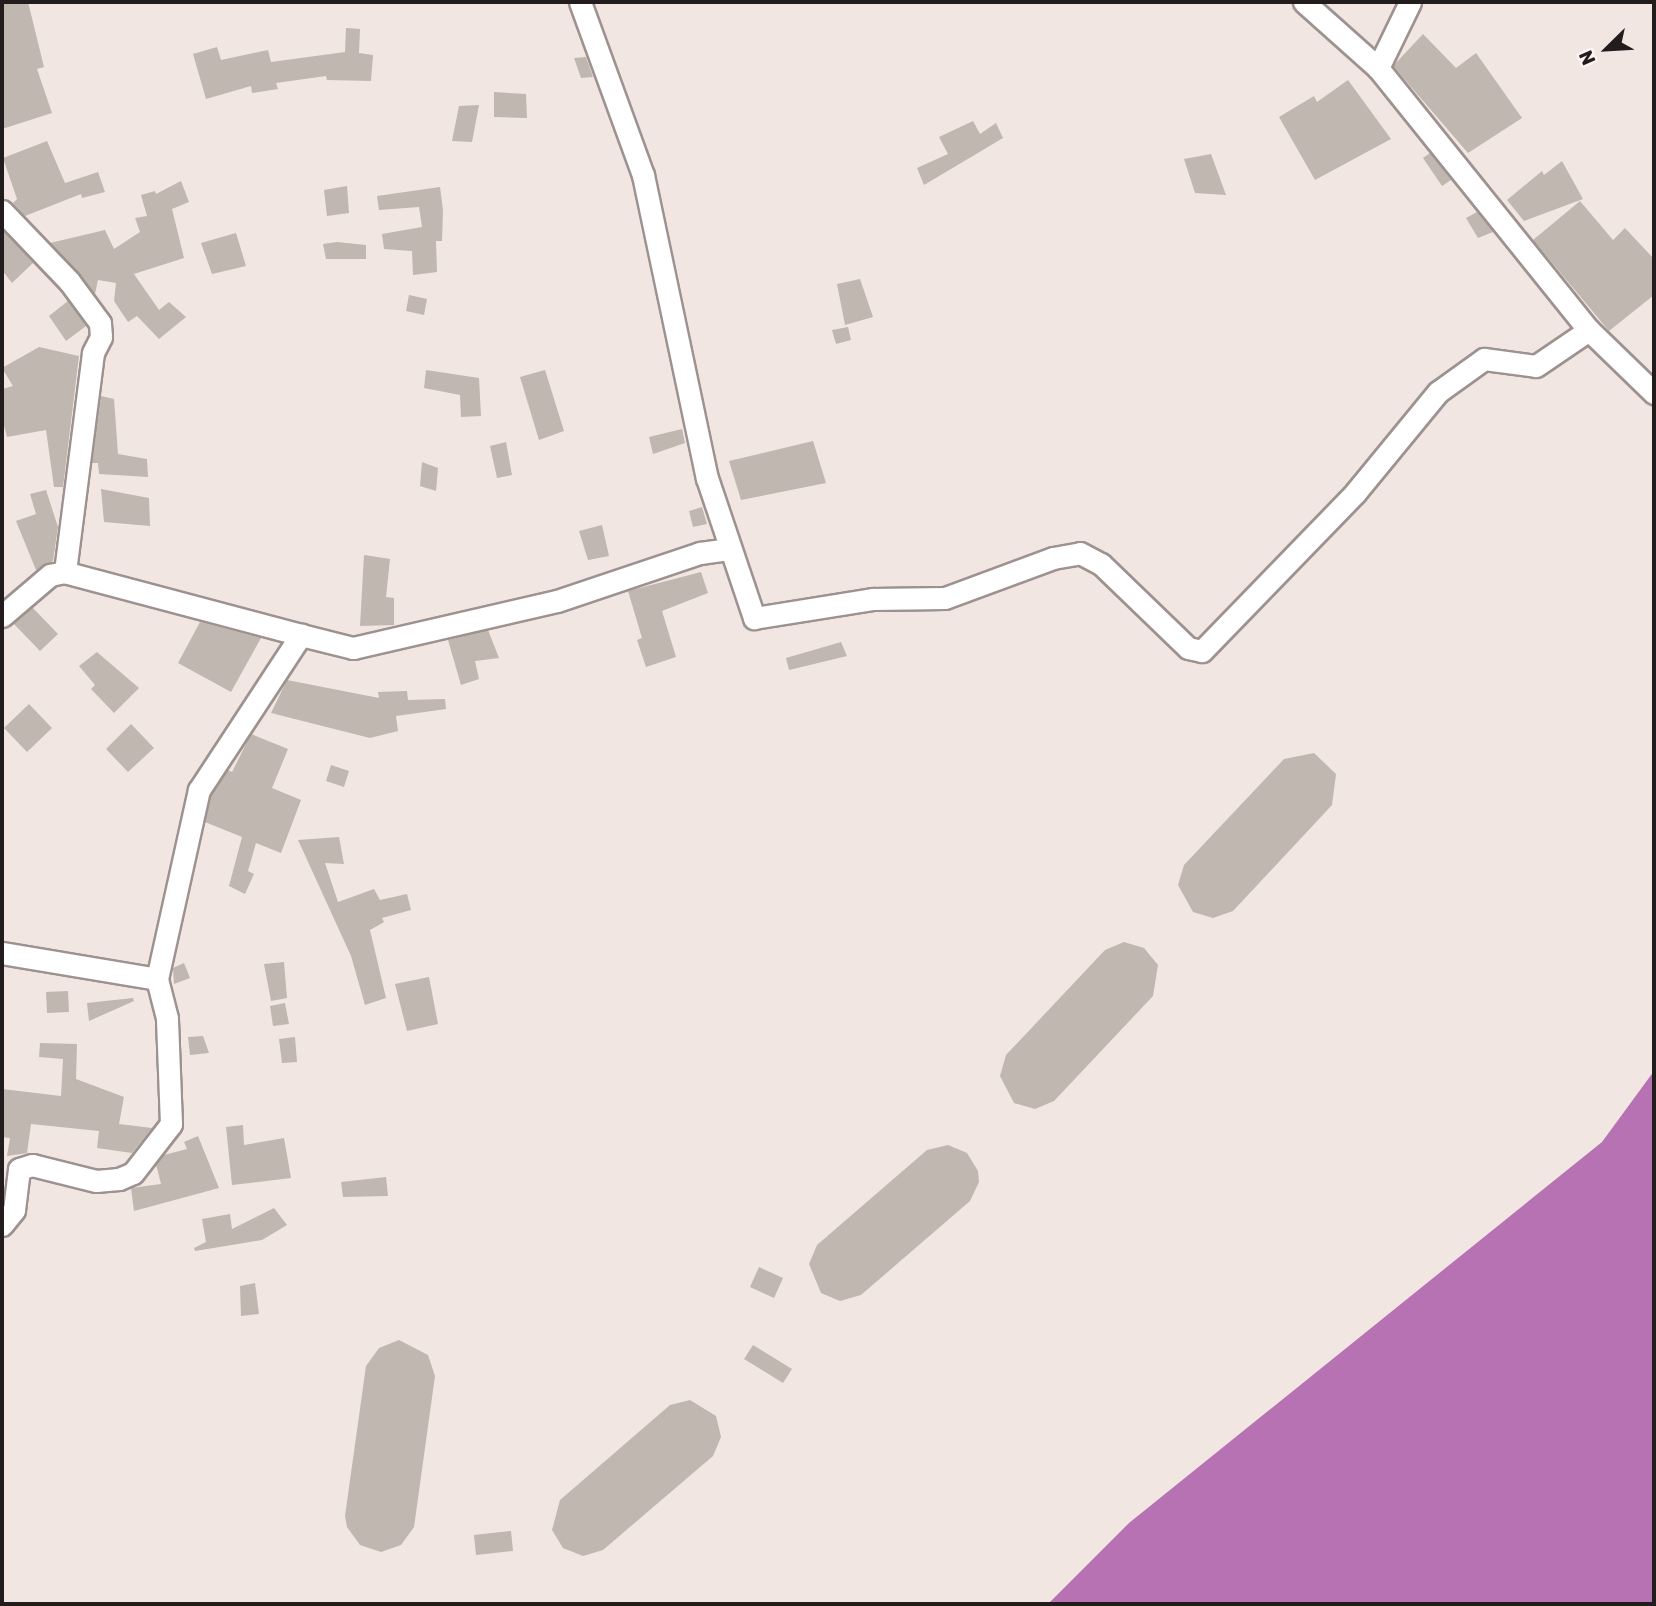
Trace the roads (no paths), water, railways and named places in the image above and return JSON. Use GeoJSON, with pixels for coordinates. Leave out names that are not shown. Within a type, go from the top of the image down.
{"type":"FeatureCollection","features":[{"type":"Feature","properties":{"kind":"street"},"geometry":{"type":"LineString","coordinates":[[580,2],[643,175],[707,478],[754,618],[873,598],[945,598],[1053,558],[1080,554],[1101,564],[1188,648],[1202,651],[1355,494],[1438,392],[1484,359],[1536,366],[1589,330]]}},
{"type":"Feature","properties":{"kind":"street"},"geometry":{"type":"LineString","coordinates":[[1304,2],[1378,68],[1589,330],[1654,393]]}},
{"type":"Feature","properties":{"kind":"street"},"geometry":{"type":"LineString","coordinates":[[1378,68],[1410,2]]}},
{"type":"Feature","properties":{"kind":"street"},"geometry":{"type":"LineString","coordinates":[[2,211],[69,281],[100,323],[65,572]]}},
{"type":"Feature","properties":{"kind":"street"},"geometry":{"type":"LineString","coordinates":[[2,616],[50,575],[65,572],[353,649],[557,601],[700,553],[730,549]]}},
{"type":"Feature","properties":{"kind":"street"},"geometry":{"type":"LineString","coordinates":[[2,1225],[14,1210],[19,1169],[32,1165],[96,1181],[119,1179],[133,1173],[170,1124],[167,1018],[157,979],[199,790],[301,635]]}},
{"type":"Feature","properties":{"kind":"street"},"geometry":{"type":"LineString","coordinates":[[2,953],[157,979]]}}]}
